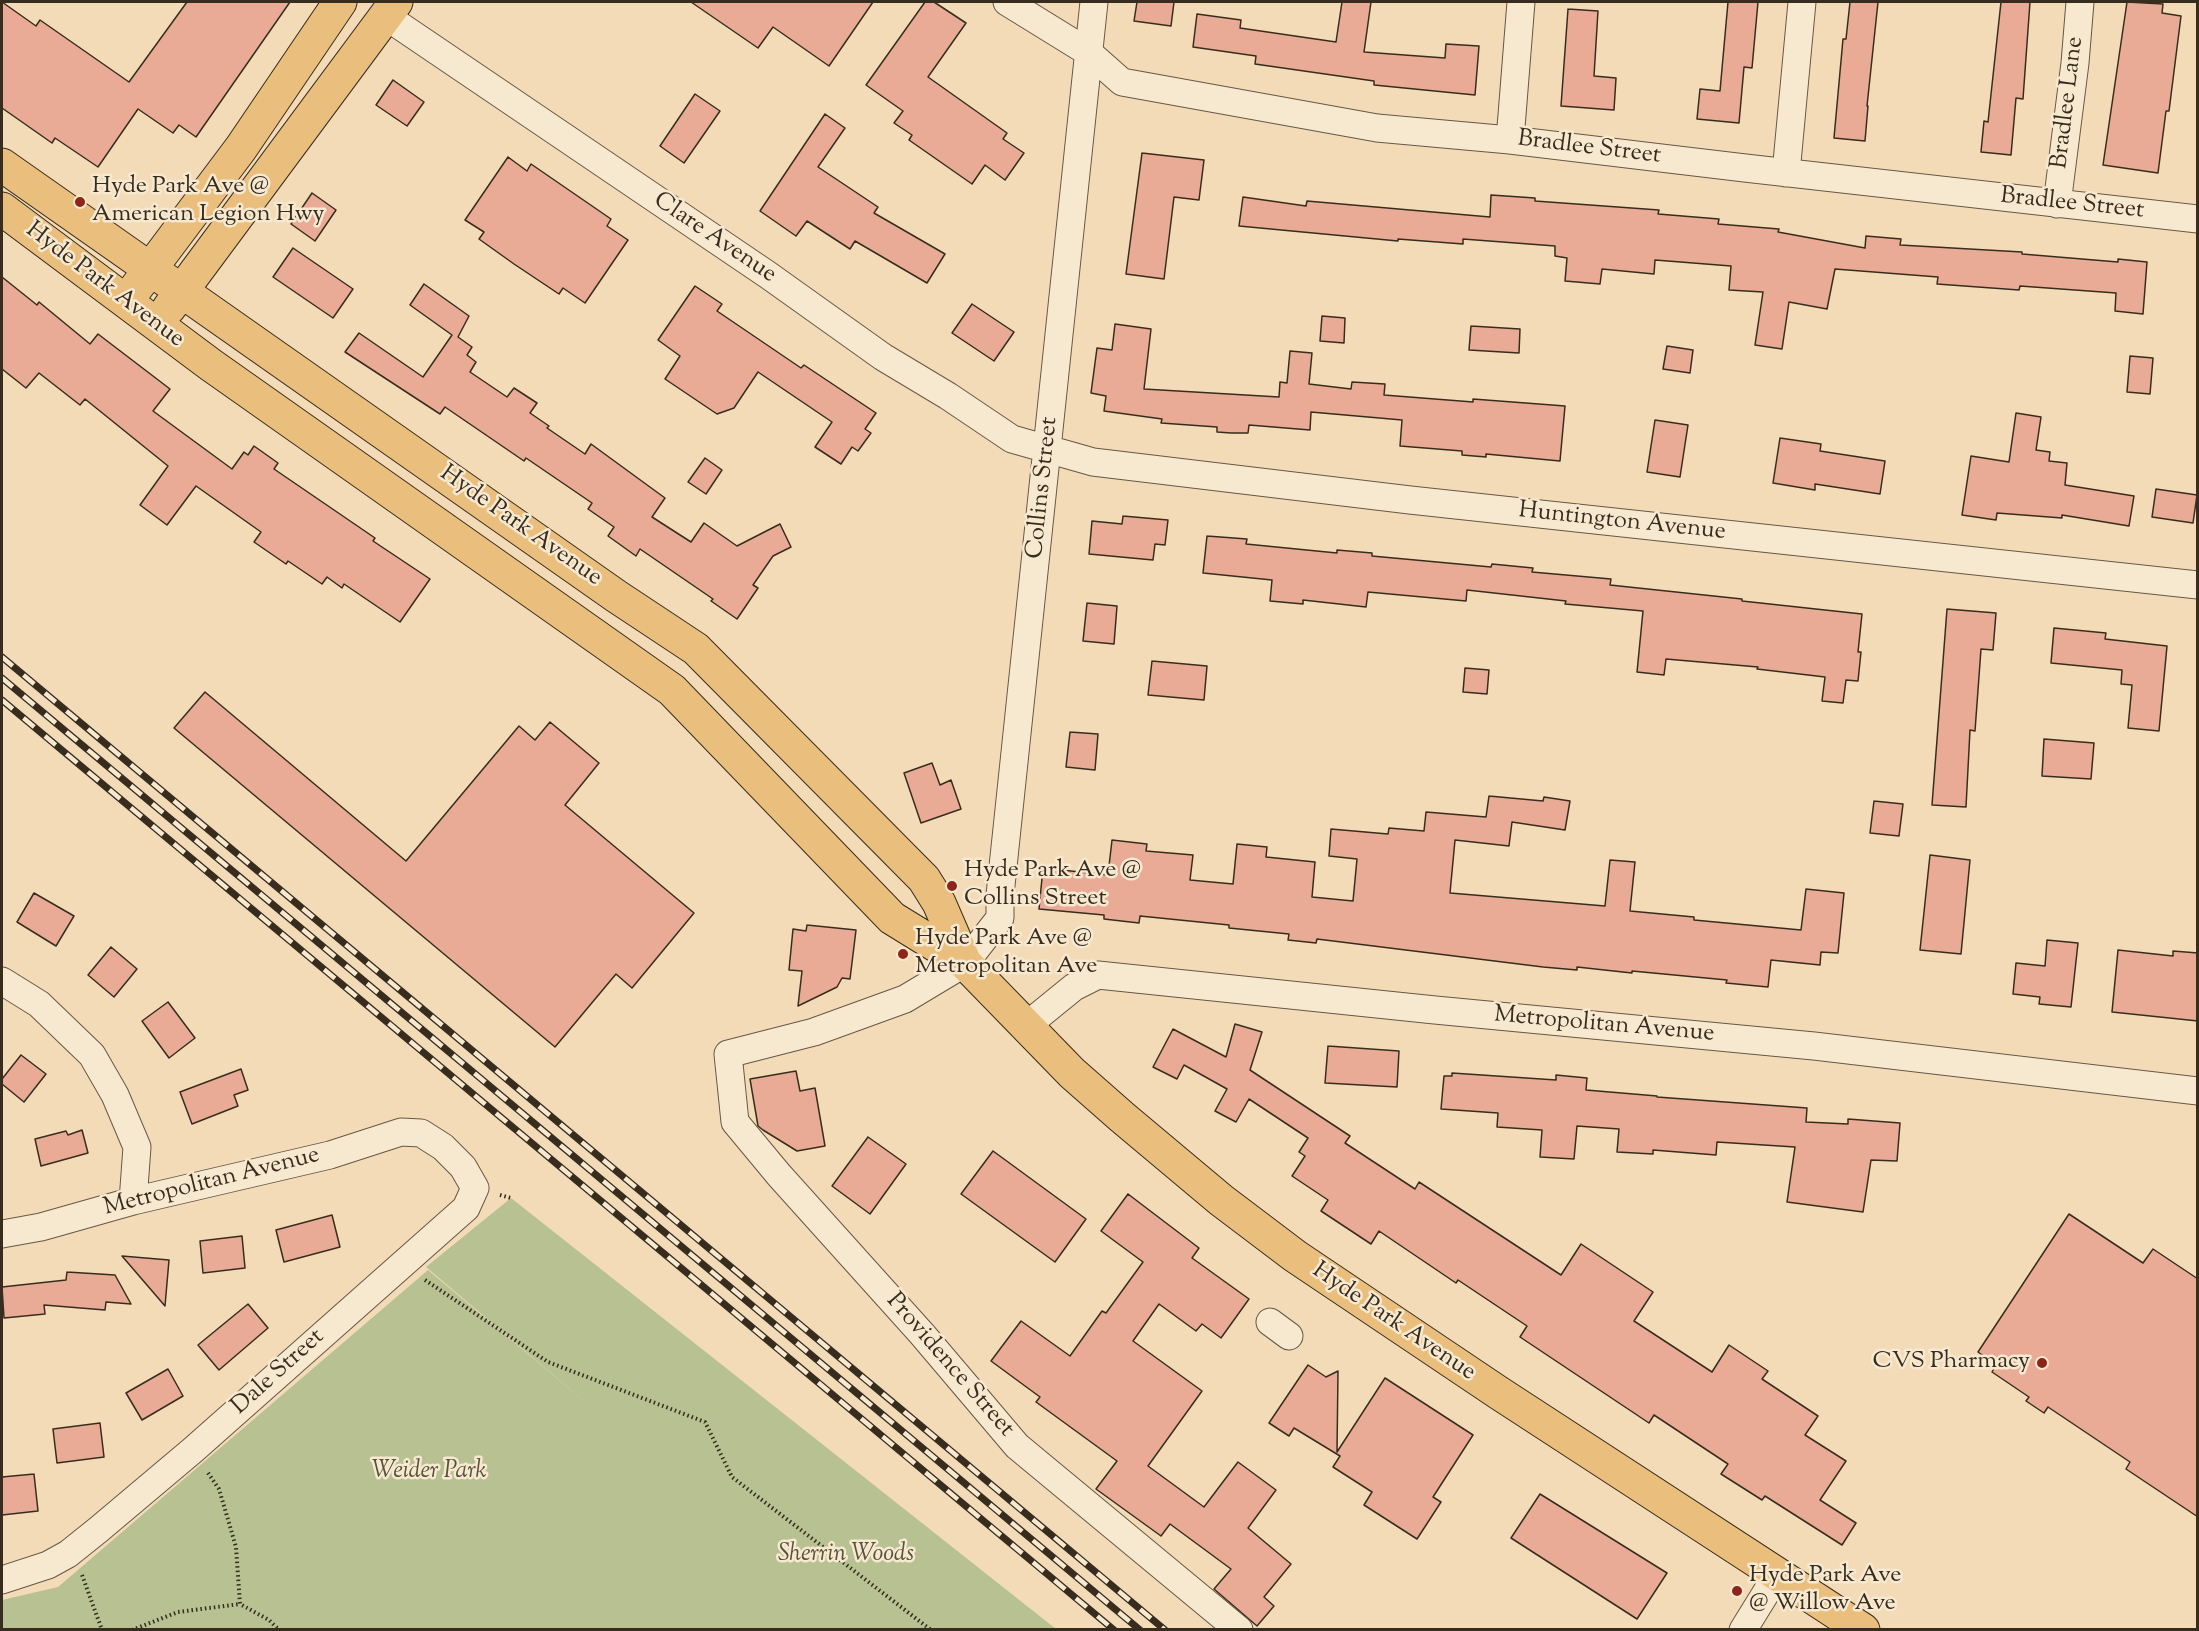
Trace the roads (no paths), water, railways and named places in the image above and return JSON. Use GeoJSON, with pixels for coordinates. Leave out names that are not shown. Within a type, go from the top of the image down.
{"type":"FeatureCollection","features":[{"type":"Feature","properties":{"kind":"main road"},"geometry":{"type":"LineString","coordinates":[[126,302],[241,148],[340,2]]}},
{"type":"Feature","properties":{"kind":"main road"},"geometry":{"type":"LineString","coordinates":[[157,324],[392,9]]}},
{"type":"Feature","properties":{"kind":"main road","name":"Hyde Park Avenue"},"geometry":{"type":"LineString","coordinates":[[2,165],[616,596],[696,649],[924,879],[939,903],[965,963]]}},
{"type":"Feature","properties":{"kind":"main road","name":"Hyde Park Avenue"},"geometry":{"type":"LineString","coordinates":[[2,209],[233,381],[672,690],[892,918],[965,963],[1072,1073],[1221,1200],[1307,1266],[1863,1629]]}},
{"type":"Feature","properties":{"kind":"street","name":"Bradlee Street"},"geometry":{"type":"LineString","coordinates":[[1007,2],[1088,52],[1122,82],[1377,128],[1510,140],[2198,219]]}},
{"type":"Feature","properties":{"kind":"street","name":"Collins Street"},"geometry":{"type":"LineString","coordinates":[[965,963],[1000,918],[1000,895],[1094,2]]}},
{"type":"Feature","properties":{"kind":"street"},"geometry":{"type":"LineString","coordinates":[[1510,140],[1521,2]]}},
{"type":"Feature","properties":{"kind":"street"},"geometry":{"type":"LineString","coordinates":[[1786,173],[1802,2]]}},
{"type":"Feature","properties":{"kind":"street","name":"Bradlee Lane"},"geometry":{"type":"LineString","coordinates":[[2057,204],[2075,63],[2080,2]]}},
{"type":"Feature","properties":{"kind":"street","name":"Clare Avenue"},"geometry":{"type":"LineString","coordinates":[[392,9],[883,357],[948,396],[1011,439],[1048,449]]}},
{"type":"Feature","properties":{"kind":"street","name":"Huntington Avenue"},"geometry":{"type":"LineString","coordinates":[[1048,449],[1093,462],[1410,500],[2198,585]]}},
{"type":"Feature","properties":{"kind":"street","name":"Providence Street"},"geometry":{"type":"LineString","coordinates":[[965,963],[905,999],[814,1032],[728,1054],[735,1122],[779,1175],[922,1334],[1017,1446],[1239,1629]]}},
{"type":"Feature","properties":{"kind":"street","name":"Metropolitan Avenue"},"geometry":{"type":"LineString","coordinates":[[1026,1026],[1074,987],[1098,975],[1814,1046],[2198,1091]]}},
{"type":"Feature","properties":{"kind":"street"},"geometry":{"type":"LineString","coordinates":[[2,981],[39,1004],[92,1055],[98,1065],[115,1095],[137,1147],[133,1201]]}},
{"type":"Feature","properties":{"kind":"street","name":"Metropolitan Avenue"},"geometry":{"type":"LineString","coordinates":[[2,1234],[41,1227],[133,1201],[319,1157],[401,1132],[421,1133]]}},
{"type":"Feature","properties":{"kind":"street","name":"Dale Street"},"geometry":{"type":"LineString","coordinates":[[2,1580],[48,1565],[68,1554],[193,1450],[466,1208],[475,1188],[464,1167],[443,1147],[421,1133]]}},
{"type":"Feature","properties":{"kind":"street"},"geometry":{"type":"LineString","coordinates":[[1743,1629],[1777,1575]]}},
{"type":"Feature","properties":{"kind":"railway"},"geometry":{"type":"LineString","coordinates":[[2,657],[1165,1630]]}},
{"type":"Feature","properties":{"kind":"railway"},"geometry":{"type":"LineString","coordinates":[[2,678],[1140,1630]]}},
{"type":"Feature","properties":{"kind":"railway"},"geometry":{"type":"LineString","coordinates":[[2,700],[1114,1630]]}},
{"type":"Feature","properties":{"kind":"place","name":"Hyde Park Ave @ American Legion Hwy"},"geometry":{"type":"Point","coordinates":[80,202]}},
{"type":"Feature","properties":{"kind":"place","name":"Hyde Park Ave @ Collins Street"},"geometry":{"type":"Point","coordinates":[952,886]}},
{"type":"Feature","properties":{"kind":"place","name":"Hyde Park Ave @ Metropolitan Ave"},"geometry":{"type":"Point","coordinates":[903,954]}},
{"type":"Feature","properties":{"kind":"place","name":"CVS Pharmacy"},"geometry":{"type":"Point","coordinates":[2042,1363]}},
{"type":"Feature","properties":{"kind":"place","name":"Hyde Park Ave @ Willow Ave"},"geometry":{"type":"Point","coordinates":[1737,1591]}},
{"type":"Feature","properties":{"kind":"park label","name":"Weider Park"},"geometry":{"type":"Point","coordinates":[429,1473]}},
{"type":"Feature","properties":{"kind":"park label","name":"Sherrin Woods"},"geometry":{"type":"Point","coordinates":[846,1556]}}]}
